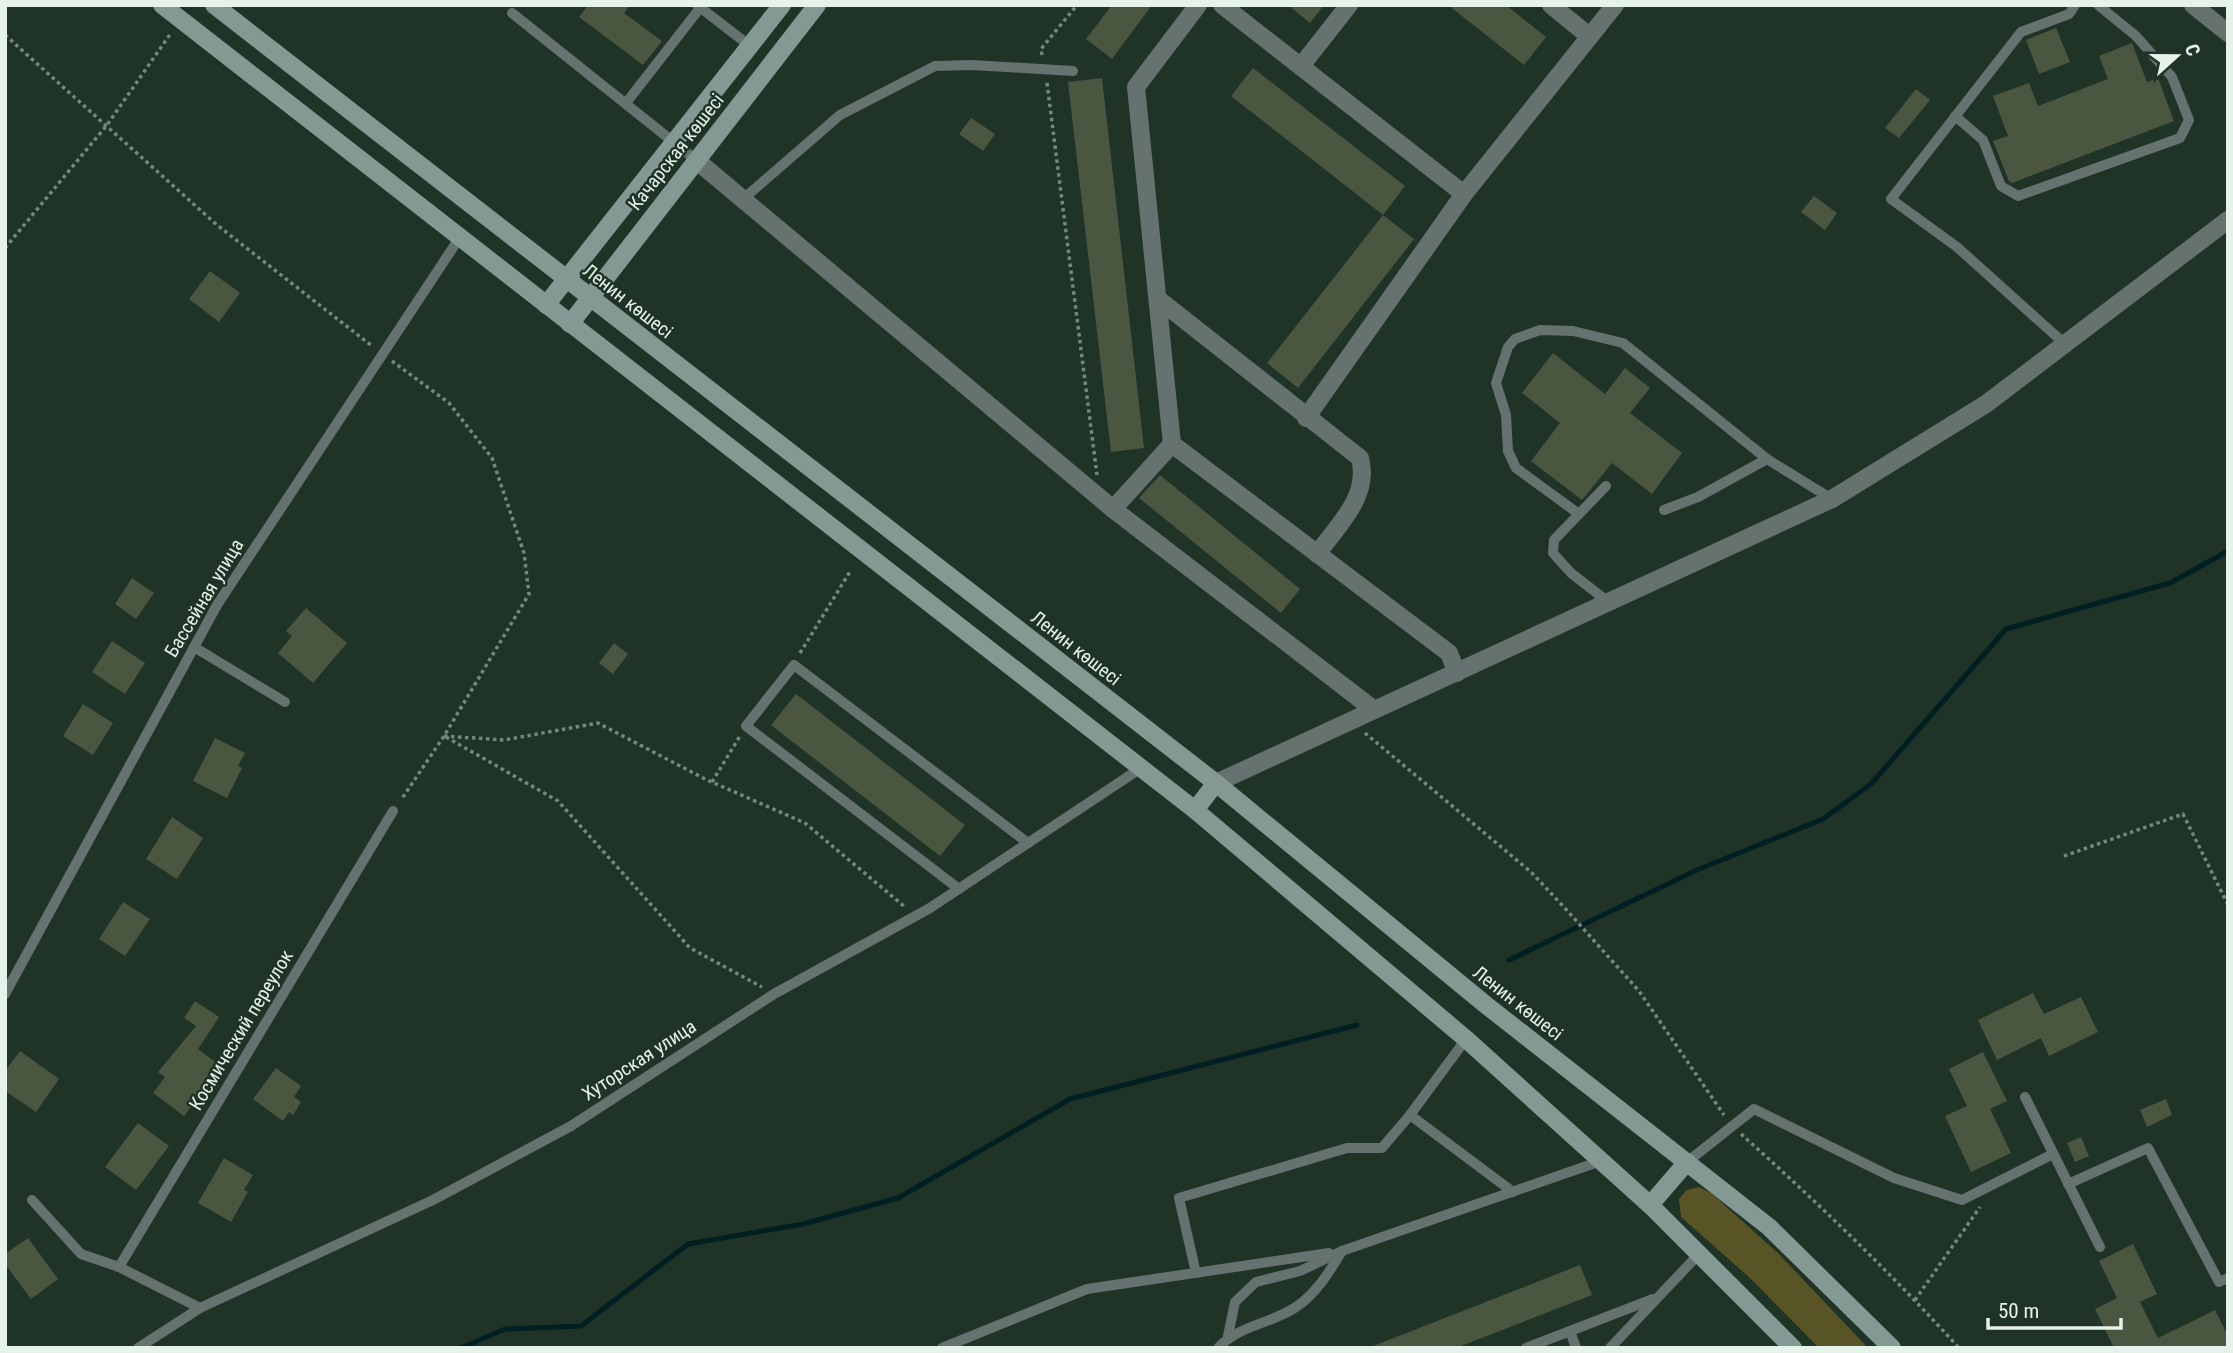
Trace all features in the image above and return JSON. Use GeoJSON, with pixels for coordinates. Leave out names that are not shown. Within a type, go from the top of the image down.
{"type":"FeatureCollection","features":[{"type":"Feature","properties":{"kind":"main road"},"geometry":{"type":"LineString","coordinates":[[162,5],[1195,810],[1466,1039],[1650,1205],[1793,1348]]}},
{"type":"Feature","properties":{"kind":"main road","name":"Ленин көшесі"},"geometry":{"type":"LineString","coordinates":[[214,5],[1216,783],[1486,1005],[1769,1227],[1892,1348]]}},
{"type":"Feature","properties":{"kind":"main road","name":"Качарская көшесі"},"geometry":{"type":"LineString","coordinates":[[547,305],[782,5]]}},
{"type":"Feature","properties":{"kind":"main road","name":"Качарская көшесі"},"geometry":{"type":"LineString","coordinates":[[570,324],[817,5]]}},
{"type":"Feature","properties":{"kind":"main road"},"geometry":{"type":"LineString","coordinates":[[1195,810],[1216,783]]}},
{"type":"Feature","properties":{"kind":"main road"},"geometry":{"type":"LineString","coordinates":[[1650,1205],[1688,1162]]}},
{"type":"Feature","properties":{"kind":"street"},"geometry":{"type":"LineString","coordinates":[[1198,5],[1136,87],[1172,444],[1449,653],[1457,673]]}},
{"type":"Feature","properties":{"kind":"street"},"geometry":{"type":"LineString","coordinates":[[1222,5],[1464,194]]}},
{"type":"Feature","properties":{"kind":"street"},"geometry":{"type":"LineString","coordinates":[[1301,66],[1349,5]]}},
{"type":"Feature","properties":{"kind":"street"},"geometry":{"type":"LineString","coordinates":[[1551,5],[1589,36]]}},
{"type":"Feature","properties":{"kind":"street"},"geometry":{"type":"LineString","coordinates":[[1306,418],[1464,194],[1615,5]]}},
{"type":"Feature","properties":{"kind":"street"},"geometry":{"type":"LineString","coordinates":[[2193,5],[2228,33]]}},
{"type":"Feature","properties":{"kind":"street"},"geometry":{"type":"LineString","coordinates":[[696,160],[1107,503],[1373,709]]}},
{"type":"Feature","properties":{"kind":"street"},"geometry":{"type":"LineString","coordinates":[[1216,783],[1832,499],[1986,404],[2228,220]]}},
{"type":"Feature","properties":{"kind":"street"},"geometry":{"type":"LineString","coordinates":[[1158,299],[1360,458],[1365,476],[1359,494],[1317,554]]}},
{"type":"Feature","properties":{"kind":"street"},"geometry":{"type":"LineString","coordinates":[[1107,503],[1172,444]]}},
{"type":"Feature","properties":{"kind":"lane"},"geometry":{"type":"LineString","coordinates":[[2065,344],[1957,247],[1891,199],[2021,32],[2069,14],[2075,5]]}},
{"type":"Feature","properties":{"kind":"lane"},"geometry":{"type":"LineString","coordinates":[[1955,116],[1983,140],[2001,186],[2018,196],[2180,138],[2189,120],[2172,77],[2136,36],[2098,5]]}},
{"type":"Feature","properties":{"kind":"lane"},"geometry":{"type":"LineString","coordinates":[[626,103],[698,6],[750,46]]}},
{"type":"Feature","properties":{"kind":"lane"},"geometry":{"type":"LineString","coordinates":[[512,13],[696,160]]}},
{"type":"Feature","properties":{"kind":"lane"},"geometry":{"type":"LineString","coordinates":[[743,199],[839,115],[935,66],[1073,71]]}},
{"type":"Feature","properties":{"kind":"lane","name":"Бассейная улица"},"geometry":{"type":"LineString","coordinates":[[5,993],[217,605],[460,237]]}},
{"type":"Feature","properties":{"kind":"lane"},"geometry":{"type":"LineString","coordinates":[[1579,514],[1516,468],[1508,452],[1506,415],[1496,383],[1508,347],[1516,339],[1540,330],[1573,331],[1623,343],[1767,459],[1832,499]]}},
{"type":"Feature","properties":{"kind":"lane"},"geometry":{"type":"LineString","coordinates":[[1664,510],[1698,497],[1767,459]]}},
{"type":"Feature","properties":{"kind":"lane"},"geometry":{"type":"LineString","coordinates":[[1606,486],[1553,540],[1553,553],[1571,573],[1607,601]]}},
{"type":"Feature","properties":{"kind":"lane"},"geometry":{"type":"LineString","coordinates":[[194,646],[285,702]]}},
{"type":"Feature","properties":{"kind":"lane"},"geometry":{"type":"LineString","coordinates":[[959,889],[746,726],[794,665],[1028,843]]}},
{"type":"Feature","properties":{"kind":"lane","name":"Хуторская улица"},"geometry":{"type":"LineString","coordinates":[[138,1348],[200,1308],[433,1200],[571,1126],[774,994],[959,889],[1142,768]]}},
{"type":"Feature","properties":{"kind":"lane","name":"Космический переулок"},"geometry":{"type":"LineString","coordinates":[[119,1267],[394,811]]}},
{"type":"Feature","properties":{"kind":"lane"},"geometry":{"type":"LineString","coordinates":[[1196,1273],[1178,1198],[1347,1148],[1382,1148],[1466,1039]]}},
{"type":"Feature","properties":{"kind":"lane"},"geometry":{"type":"LineString","coordinates":[[2025,1097],[2099,1247]]}},
{"type":"Feature","properties":{"kind":"lane"},"geometry":{"type":"LineString","coordinates":[[1688,1162],[1754,1109],[1894,1178],[1962,1200],[2053,1154]]}},
{"type":"Feature","properties":{"kind":"lane"},"geometry":{"type":"LineString","coordinates":[[1410,1115],[1513,1192]]}},
{"type":"Feature","properties":{"kind":"lane"},"geometry":{"type":"LineString","coordinates":[[2068,1184],[2148,1148],[2218,1282],[2228,1278]]}},
{"type":"Feature","properties":{"kind":"lane"},"geometry":{"type":"LineString","coordinates":[[1228,1336],[1235,1302],[1256,1282],[1300,1271],[1342,1251],[1601,1161]]}},
{"type":"Feature","properties":{"kind":"lane"},"geometry":{"type":"LineString","coordinates":[[32,1200],[81,1254],[119,1267],[200,1308]]}},
{"type":"Feature","properties":{"kind":"lane"},"geometry":{"type":"LineString","coordinates":[[942,1348],[1087,1289],[1342,1251]]}},
{"type":"Feature","properties":{"kind":"lane"},"geometry":{"type":"LineString","coordinates":[[1218,1348],[1228,1336],[1296,1307],[1326,1278],[1342,1251]]}},
{"type":"Feature","properties":{"kind":"lane"},"geometry":{"type":"LineString","coordinates":[[1610,1348],[1653,1299],[1698,1255]]}},
{"type":"Feature","properties":{"kind":"lane"},"geometry":{"type":"LineString","coordinates":[[1526,1348],[1653,1299]]}},
{"type":"Feature","properties":{"kind":"lane"},"geometry":{"type":"LineString","coordinates":[[1570,1331],[1576,1348]]}},
{"type":"Feature","properties":{"kind":"path"},"geometry":{"type":"LineString","coordinates":[[1076,5],[1041,49],[1107,503]]}},
{"type":"Feature","properties":{"kind":"path"},"geometry":{"type":"LineString","coordinates":[[5,248],[107,125],[180,20]]}},
{"type":"Feature","properties":{"kind":"path"},"geometry":{"type":"LineString","coordinates":[[5,35],[218,225],[449,403],[492,458],[524,553],[529,594],[444,736],[394,811]]}},
{"type":"Feature","properties":{"kind":"path"},"geometry":{"type":"LineString","coordinates":[[794,665],[813,627],[851,570]]}},
{"type":"Feature","properties":{"kind":"path"},"geometry":{"type":"LineString","coordinates":[[1350,720],[1531,872],[1639,991],[1731,1125],[1809,1195],[1915,1300],[1959,1348]]}},
{"type":"Feature","properties":{"kind":"path"},"geometry":{"type":"LineString","coordinates":[[444,736],[504,740],[598,723],[712,782],[805,822],[915,916]]}},
{"type":"Feature","properties":{"kind":"path"},"geometry":{"type":"LineString","coordinates":[[712,782],[746,726]]}},
{"type":"Feature","properties":{"kind":"path"},"geometry":{"type":"LineString","coordinates":[[444,736],[558,801],[690,948],[774,994]]}},
{"type":"Feature","properties":{"kind":"path"},"geometry":{"type":"LineString","coordinates":[[2063,856],[2183,814],[2228,905]]}},
{"type":"Feature","properties":{"kind":"path"},"geometry":{"type":"LineString","coordinates":[[1915,1300],[1986,1198],[1990,1186]]}},
{"type":"Feature","properties":{"kind":"shaded area"},"geometry":{"type":"Polygon","coordinates":[[[1699,1187],[1711,1193],[1779,1254],[1868,1348],[1819,1348],[1750,1278],[1681,1217],[1679,1199],[1687,1190],[1699,1187]]]}},
{"type":"Feature","properties":{"kind":"building"},"geometry":{"type":"Polygon","coordinates":[[[588,5],[630,5],[624,13],[662,41],[643,65],[579,17],[588,5]]]}},
{"type":"Feature","properties":{"kind":"building"},"geometry":{"type":"Polygon","coordinates":[[[1112,5],[1152,5],[1112,59],[1086,39],[1112,5]]]}},
{"type":"Feature","properties":{"kind":"building"},"geometry":{"type":"Polygon","coordinates":[[[1288,5],[1324,5],[1310,23],[1288,5]]]}},
{"type":"Feature","properties":{"kind":"building"},"geometry":{"type":"Polygon","coordinates":[[[1448,5],[1506,5],[1546,37],[1524,65],[1448,5]]]}},
{"type":"Feature","properties":{"kind":"building"},"geometry":{"type":"Polygon","coordinates":[[[2056,28],[2070,62],[2039,74],[2026,40],[2056,28]]]}},
{"type":"Feature","properties":{"kind":"building"},"geometry":{"type":"Polygon","coordinates":[[[2132,43],[2147,82],[2158,78],[2174,121],[2012,183],[2009,181],[1993,141],[2008,136],[1993,96],[2029,83],[2038,106],[2108,79],[2099,56],[2132,43]]]}},
{"type":"Feature","properties":{"kind":"building"},"geometry":{"type":"Polygon","coordinates":[[[1253,68],[1405,186],[1383,215],[1231,96],[1253,68]]]}},
{"type":"Feature","properties":{"kind":"building"},"geometry":{"type":"Polygon","coordinates":[[[1102,78],[1144,448],[1111,452],[1068,82],[1102,78]]]}},
{"type":"Feature","properties":{"kind":"building"},"geometry":{"type":"Polygon","coordinates":[[[1916,89],[1930,100],[1899,138],[1885,128],[1916,89]]]}},
{"type":"Feature","properties":{"kind":"building"},"geometry":{"type":"Polygon","coordinates":[[[971,118],[995,134],[983,151],[959,134],[971,118]]]}},
{"type":"Feature","properties":{"kind":"building"},"geometry":{"type":"Polygon","coordinates":[[[1814,196],[1837,213],[1825,230],[1801,212],[1814,196]]]}},
{"type":"Feature","properties":{"kind":"building"},"geometry":{"type":"Polygon","coordinates":[[[1383,215],[1414,239],[1298,388],[1267,363],[1383,215]]]}},
{"type":"Feature","properties":{"kind":"building"},"geometry":{"type":"Polygon","coordinates":[[[210,271],[240,293],[219,322],[189,299],[210,271]]]}},
{"type":"Feature","properties":{"kind":"building"},"geometry":{"type":"Polygon","coordinates":[[[1553,353],[1605,394],[1625,368],[1650,388],[1630,413],[1682,453],[1652,494],[1612,463],[1582,500],[1531,461],[1560,423],[1522,393],[1553,353]]]}},
{"type":"Feature","properties":{"kind":"building"},"geometry":{"type":"Polygon","coordinates":[[[1160,475],[1300,589],[1281,613],[1139,498],[1160,475]]]}},
{"type":"Feature","properties":{"kind":"building"},"geometry":{"type":"Polygon","coordinates":[[[132,578],[154,593],[136,619],[115,604],[132,578]]]}},
{"type":"Feature","properties":{"kind":"building"},"geometry":{"type":"Polygon","coordinates":[[[306,608],[347,643],[313,683],[278,653],[292,636],[286,631],[306,608]]]}},
{"type":"Feature","properties":{"kind":"building"},"geometry":{"type":"Polygon","coordinates":[[[112,641],[145,663],[125,694],[92,672],[112,641]]]}},
{"type":"Feature","properties":{"kind":"building"},"geometry":{"type":"Polygon","coordinates":[[[614,643],[628,654],[613,674],[599,663],[614,643]]]}},
{"type":"Feature","properties":{"kind":"building"},"geometry":{"type":"Polygon","coordinates":[[[796,694],[965,825],[940,856],[771,725],[796,694]]]}},
{"type":"Feature","properties":{"kind":"building"},"geometry":{"type":"Polygon","coordinates":[[[83,704],[113,723],[93,755],[63,736],[83,704]]]}},
{"type":"Feature","properties":{"kind":"building"},"geometry":{"type":"Polygon","coordinates":[[[215,738],[245,753],[238,766],[242,768],[227,798],[193,781],[215,738]]]}},
{"type":"Feature","properties":{"kind":"building"},"geometry":{"type":"Polygon","coordinates":[[[172,817],[203,838],[177,879],[146,859],[172,817]]]}},
{"type":"Feature","properties":{"kind":"building"},"geometry":{"type":"Polygon","coordinates":[[[123,902],[150,919],[125,956],[99,939],[123,902]]]}},
{"type":"Feature","properties":{"kind":"building"},"geometry":{"type":"Polygon","coordinates":[[[2033,993],[2044,1014],[2081,997],[2098,1032],[2049,1056],[2041,1038],[1997,1060],[1978,1020],[2033,993]]]}},
{"type":"Feature","properties":{"kind":"building"},"geometry":{"type":"Polygon","coordinates":[[[195,1001],[219,1017],[198,1049],[222,1067],[184,1116],[153,1093],[165,1077],[158,1072],[196,1026],[184,1018],[195,1001]]]}},
{"type":"Feature","properties":{"kind":"building"},"geometry":{"type":"Polygon","coordinates":[[[20,1051],[59,1079],[36,1112],[5,1091],[5,1071],[20,1051]]]}},
{"type":"Feature","properties":{"kind":"building"},"geometry":{"type":"Polygon","coordinates":[[[1983,1052],[2007,1101],[1990,1109],[2011,1153],[1971,1172],[1945,1116],[1967,1106],[1949,1069],[1983,1052]]]}},
{"type":"Feature","properties":{"kind":"building"},"geometry":{"type":"Polygon","coordinates":[[[276,1068],[301,1086],[294,1097],[301,1102],[293,1115],[289,1112],[283,1121],[253,1099],[276,1068]]]}},
{"type":"Feature","properties":{"kind":"building"},"geometry":{"type":"Polygon","coordinates":[[[2166,1099],[2172,1115],[2147,1127],[2140,1110],[2166,1099]]]}},
{"type":"Feature","properties":{"kind":"building"},"geometry":{"type":"Polygon","coordinates":[[[138,1123],[169,1146],[136,1190],[105,1167],[138,1123]]]}},
{"type":"Feature","properties":{"kind":"building"},"geometry":{"type":"Polygon","coordinates":[[[2081,1137],[2089,1156],[2075,1162],[2067,1143],[2081,1137]]]}},
{"type":"Feature","properties":{"kind":"building"},"geometry":{"type":"Polygon","coordinates":[[[224,1158],[253,1175],[244,1190],[248,1192],[231,1222],[198,1203],[224,1158]]]}},
{"type":"Feature","properties":{"kind":"building"},"geometry":{"type":"Polygon","coordinates":[[[28,1238],[58,1279],[31,1299],[5,1264],[5,1254],[28,1238]]]}},
{"type":"Feature","properties":{"kind":"building"},"geometry":{"type":"Polygon","coordinates":[[[2133,1244],[2157,1294],[2140,1302],[2158,1338],[2215,1310],[2228,1336],[2228,1348],[2114,1348],[2095,1309],[2117,1298],[2099,1261],[2133,1244]]]}},
{"type":"Feature","properties":{"kind":"building"},"geometry":{"type":"Polygon","coordinates":[[[1580,1265],[1592,1295],[1456,1348],[1368,1348],[1580,1265]]]}},
{"type":"Feature","properties":{"kind":"waterway"},"geometry":{"type":"LineString","coordinates":[[1509,960],[1697,870],[1823,819],[1871,784],[2006,629],[2170,583],[2228,551]]}},
{"type":"Feature","properties":{"kind":"waterway"},"geometry":{"type":"LineString","coordinates":[[461,1348],[505,1329],[581,1326],[688,1244],[803,1224],[898,1198],[1070,1099],[1357,1025]]}}]}
